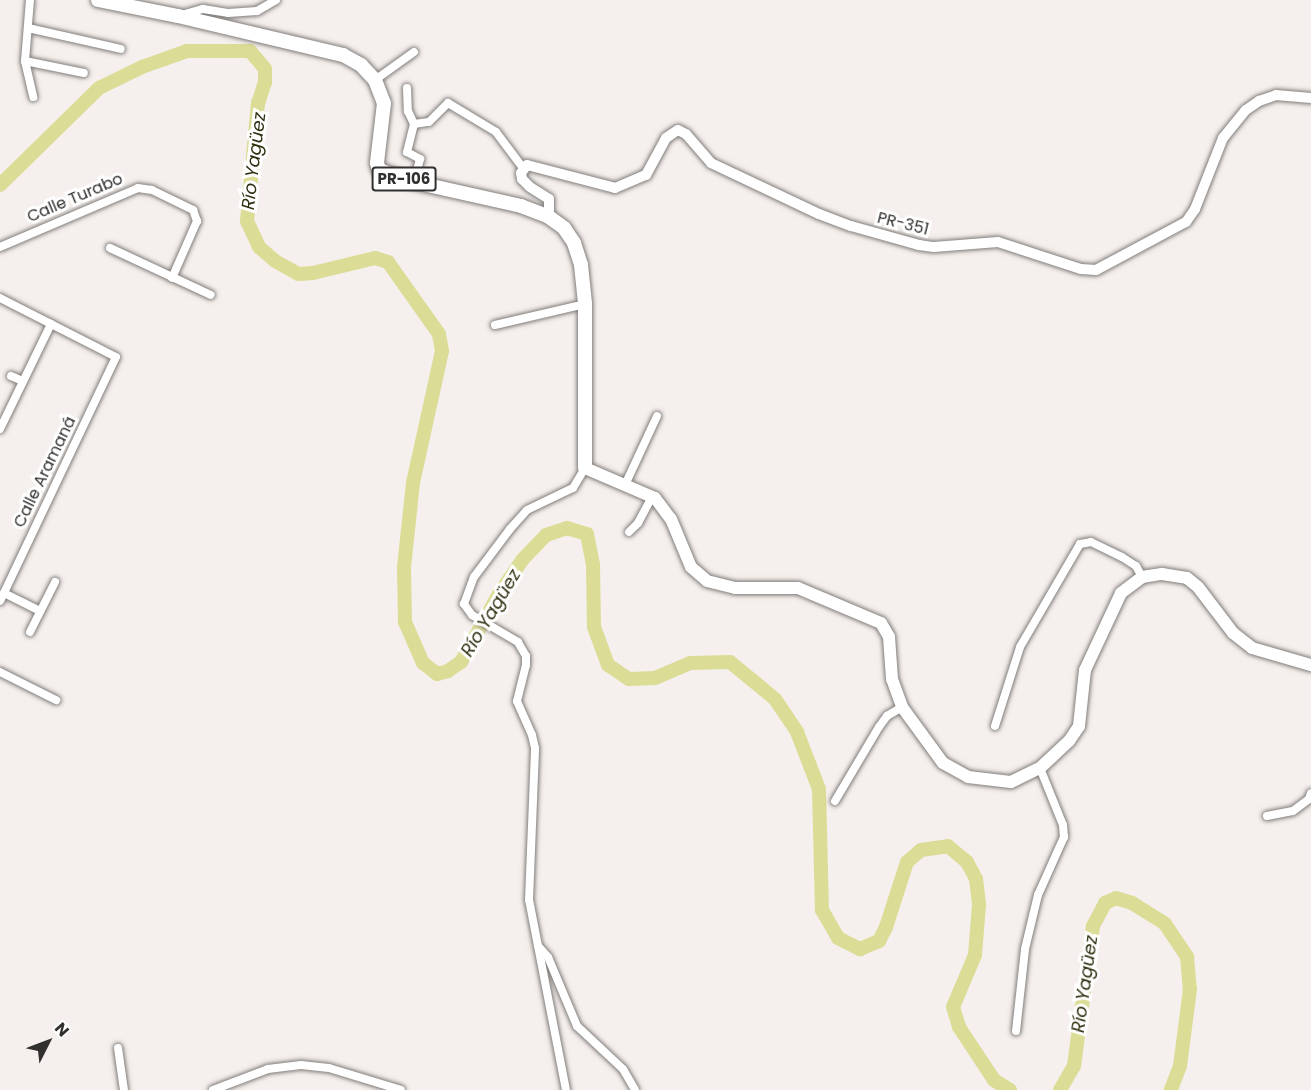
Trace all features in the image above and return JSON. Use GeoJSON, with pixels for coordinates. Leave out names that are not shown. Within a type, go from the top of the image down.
{"type":"FeatureCollection","features":[{"type":"Feature","properties":{"kind":"main road"},"geometry":{"type":"LineString","coordinates":[[98,0],[178,16],[343,55],[361,65],[375,80]]}},
{"type":"Feature","properties":{"kind":"main road","name":"PR-106"},"geometry":{"type":"LineString","coordinates":[[375,80],[384,103],[377,163],[379,170],[414,182],[482,196],[549,217],[564,228],[574,243],[581,265],[585,304],[585,468]]}},
{"type":"Feature","properties":{"kind":"main road"},"geometry":{"type":"LineString","coordinates":[[585,468],[652,497],[663,506],[671,519],[691,567],[707,581],[735,588],[798,588],[881,623],[889,637],[892,679],[902,707],[943,763],[968,777],[1011,782],[1040,768],[1069,741],[1079,726],[1085,670],[1121,593],[1142,577],[1162,574],[1187,578],[1198,587],[1233,633],[1252,648],[1311,665]]}},
{"type":"Feature","properties":{"kind":"street"},"geometry":{"type":"LineString","coordinates":[[30,0],[25,61],[33,97]]}},
{"type":"Feature","properties":{"kind":"street"},"geometry":{"type":"LineString","coordinates":[[178,16],[203,9],[228,13],[257,11],[276,0]]}},
{"type":"Feature","properties":{"kind":"street"},"geometry":{"type":"LineString","coordinates":[[28,28],[121,49]]}},
{"type":"Feature","properties":{"kind":"street"},"geometry":{"type":"LineString","coordinates":[[375,80],[414,52]]}},
{"type":"Feature","properties":{"kind":"street"},"geometry":{"type":"LineString","coordinates":[[25,61],[84,73]]}},
{"type":"Feature","properties":{"kind":"street"},"geometry":{"type":"LineString","coordinates":[[407,88],[408,111],[414,124],[407,152],[420,159],[414,182]]}},
{"type":"Feature","properties":{"kind":"street","name":"PR-351"},"geometry":{"type":"LineString","coordinates":[[522,168],[534,165],[615,188],[646,175],[666,138],[678,130],[686,134],[711,163],[819,214],[851,226],[926,246],[998,242],[1081,269],[1096,270],[1186,222],[1195,209],[1223,138],[1252,105],[1276,95],[1311,98]]}},
{"type":"Feature","properties":{"kind":"street"},"geometry":{"type":"LineString","coordinates":[[414,124],[429,122],[447,104],[496,132],[522,168],[521,173],[525,183],[549,199],[549,217]]}},
{"type":"Feature","properties":{"kind":"street","name":"Calle Turabo"},"geometry":{"type":"LineString","coordinates":[[0,247],[138,188],[152,190],[193,210],[196,221],[172,278]]}},
{"type":"Feature","properties":{"kind":"street"},"geometry":{"type":"LineString","coordinates":[[110,248],[211,295]]}},
{"type":"Feature","properties":{"kind":"street"},"geometry":{"type":"LineString","coordinates":[[0,298],[51,324],[0,429]]}},
{"type":"Feature","properties":{"kind":"street"},"geometry":{"type":"LineString","coordinates":[[495,325],[585,304]]}},
{"type":"Feature","properties":{"kind":"street","name":"Calle Aramaná"},"geometry":{"type":"LineString","coordinates":[[2,597],[116,357],[51,324]]}},
{"type":"Feature","properties":{"kind":"street"},"geometry":{"type":"LineString","coordinates":[[11,376],[23,381]]}},
{"type":"Feature","properties":{"kind":"street"},"geometry":{"type":"LineString","coordinates":[[625,485],[657,416]]}},
{"type":"Feature","properties":{"kind":"street"},"geometry":{"type":"LineString","coordinates":[[566,1090],[529,900],[535,748],[532,735],[517,701],[526,656],[518,642],[472,615],[464,604],[474,577],[510,529],[527,510],[573,488],[585,468]]}},
{"type":"Feature","properties":{"kind":"street"},"geometry":{"type":"LineString","coordinates":[[628,532],[638,523],[652,497]]}},
{"type":"Feature","properties":{"kind":"street"},"geometry":{"type":"LineString","coordinates":[[995,726],[1020,647],[1080,544],[1091,542],[1122,557],[1136,566],[1142,577]]}},
{"type":"Feature","properties":{"kind":"street"},"geometry":{"type":"LineString","coordinates":[[30,632],[55,582]]}},
{"type":"Feature","properties":{"kind":"street"},"geometry":{"type":"LineString","coordinates":[[2,597],[40,611]]}},
{"type":"Feature","properties":{"kind":"street"},"geometry":{"type":"LineString","coordinates":[[0,672],[56,700]]}},
{"type":"Feature","properties":{"kind":"street"},"geometry":{"type":"LineString","coordinates":[[835,801],[879,727],[887,716],[902,707]]}},
{"type":"Feature","properties":{"kind":"street"},"geometry":{"type":"LineString","coordinates":[[1016,1031],[1025,949],[1038,895],[1064,837],[1063,825],[1040,768]]}},
{"type":"Feature","properties":{"kind":"street"},"geometry":{"type":"LineString","coordinates":[[1267,816],[1293,811],[1309,799],[1311,792]]}},
{"type":"Feature","properties":{"kind":"street"},"geometry":{"type":"LineString","coordinates":[[537,945],[548,957],[577,1026],[623,1069],[635,1090]]}},
{"type":"Feature","properties":{"kind":"street"},"geometry":{"type":"LineString","coordinates":[[118,1048],[124,1090]]}},
{"type":"Feature","properties":{"kind":"street"},"geometry":{"type":"LineString","coordinates":[[213,1090],[268,1069],[301,1065],[329,1068],[401,1090]]}},
{"type":"Feature","properties":{"kind":"waterway","name":"Río Yagüez"},"geometry":{"type":"LineString","coordinates":[[0,185],[99,88],[142,67],[187,51],[250,51],[265,69],[265,82],[258,103],[247,221],[259,247],[275,261],[298,274],[313,273],[375,258],[388,262],[439,334],[442,351],[413,483],[404,567],[405,622],[423,663],[437,674],[448,671],[461,662],[499,594],[523,559],[546,535],[567,528],[587,534],[593,564],[594,627],[608,665],[629,679],[655,678],[690,663],[730,662],[775,699],[797,732],[819,789],[822,910],[838,938],[860,949],[879,941],[886,927],[907,862],[921,850],[948,846],[967,862],[976,879],[979,905],[975,955],[953,1007],[959,1027],[994,1080],[1010,1090]]}},
{"type":"Feature","properties":{"kind":"waterway","name":"Río Yagüez"},"geometry":{"type":"LineString","coordinates":[[1060,1090],[1074,1066],[1093,926],[1105,903],[1116,898],[1132,903],[1165,924],[1187,957],[1190,989],[1180,1066],[1171,1090]]}}]}
